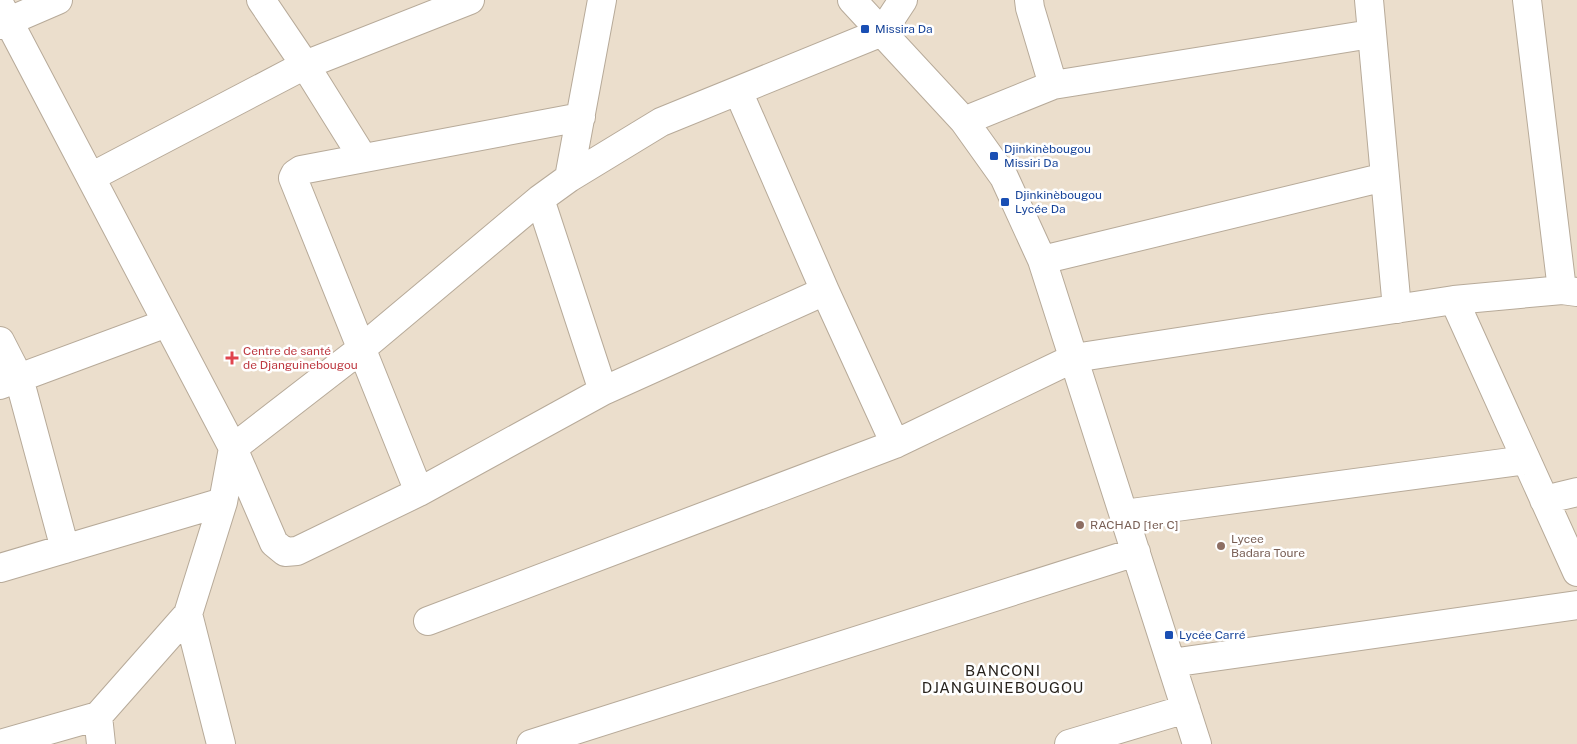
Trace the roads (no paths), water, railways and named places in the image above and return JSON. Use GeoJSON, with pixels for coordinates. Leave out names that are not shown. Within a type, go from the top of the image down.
{"type":"FeatureCollection","features":[{"type":"Feature","properties":{"kind":"street"},"geometry":{"type":"LineString","coordinates":[[58,0],[3,17],[91,177],[233,448],[274,543],[285,552],[297,551],[420,492],[603,391],[825,291]]}},
{"type":"Feature","properties":{"kind":"street"},"geometry":{"type":"LineString","coordinates":[[261,0],[306,65],[363,158]]}},
{"type":"Feature","properties":{"kind":"street"},"geometry":{"type":"LineString","coordinates":[[91,177],[306,65],[470,0]]}},
{"type":"Feature","properties":{"kind":"street"},"geometry":{"type":"LineString","coordinates":[[569,178],[602,0]]}},
{"type":"Feature","properties":{"kind":"street"},"geometry":{"type":"LineString","coordinates":[[852,0],[964,121],[1004,177],[1042,260],[1197,744]]}},
{"type":"Feature","properties":{"kind":"street"},"geometry":{"type":"LineString","coordinates":[[7,743],[98,716],[188,614],[223,502],[233,448],[361,349],[540,199],[569,178],[661,122],[882,32],[903,0]]}},
{"type":"Feature","properties":{"kind":"street"},"geometry":{"type":"LineString","coordinates":[[1029,0],[1053,85]]}},
{"type":"Feature","properties":{"kind":"street"},"geometry":{"type":"LineString","coordinates":[[1369,0],[1397,309]]}},
{"type":"Feature","properties":{"kind":"street"},"geometry":{"type":"LineString","coordinates":[[428,620],[895,444],[1074,358],[1454,300],[1569,291],[1527,0]]}},
{"type":"Feature","properties":{"kind":"street"},"geometry":{"type":"LineString","coordinates":[[964,121],[1053,85],[1371,34]]}},
{"type":"Feature","properties":{"kind":"street"},"geometry":{"type":"LineString","coordinates":[[738,91],[825,291],[895,444]]}},
{"type":"Feature","properties":{"kind":"street"},"geometry":{"type":"LineString","coordinates":[[420,492],[293,178],[300,170],[581,118]]}},
{"type":"Feature","properties":{"kind":"street"},"geometry":{"type":"LineString","coordinates":[[1042,260],[1385,177]]}},
{"type":"Feature","properties":{"kind":"street"},"geometry":{"type":"LineString","coordinates":[[540,199],[603,391]]}},
{"type":"Feature","properties":{"kind":"street"},"geometry":{"type":"LineString","coordinates":[[1454,300],[1577,572]]}},
{"type":"Feature","properties":{"kind":"street"},"geometry":{"type":"LineString","coordinates":[[10,382],[167,323]]}},
{"type":"Feature","properties":{"kind":"street"},"geometry":{"type":"LineString","coordinates":[[0,341],[10,382],[66,549]]}},
{"type":"Feature","properties":{"kind":"street"},"geometry":{"type":"LineString","coordinates":[[1124,514],[1526,460]]}},
{"type":"Feature","properties":{"kind":"street"},"geometry":{"type":"LineString","coordinates":[[1544,500],[1577,492]]}},
{"type":"Feature","properties":{"kind":"street"},"geometry":{"type":"LineString","coordinates":[[0,568],[223,502]]}},
{"type":"Feature","properties":{"kind":"street"},"geometry":{"type":"LineString","coordinates":[[531,744],[1136,552]]}},
{"type":"Feature","properties":{"kind":"street"},"geometry":{"type":"LineString","coordinates":[[1172,663],[1577,606]]}},
{"type":"Feature","properties":{"kind":"street"},"geometry":{"type":"LineString","coordinates":[[188,614],[221,744]]}},
{"type":"Feature","properties":{"kind":"street"},"geometry":{"type":"LineString","coordinates":[[1069,744],[1186,710]]}},
{"type":"Feature","properties":{"kind":"street"},"geometry":{"type":"LineString","coordinates":[[98,716],[101,744]]}},
{"type":"Feature","properties":{"kind":"place","name":"Missira Da"},"geometry":{"type":"Point","coordinates":[865,29]}},
{"type":"Feature","properties":{"kind":"place","name":"Djinkinèbougou Missiri Da"},"geometry":{"type":"Point","coordinates":[994,156]}},
{"type":"Feature","properties":{"kind":"place","name":"Djinkinèbougou Lycée Da"},"geometry":{"type":"Point","coordinates":[1005,202]}},
{"type":"Feature","properties":{"kind":"place","name":"Centre de santé de Djanguinebougou"},"geometry":{"type":"Point","coordinates":[232,358]}},
{"type":"Feature","properties":{"kind":"place","name":"RACHAD [1er C]"},"geometry":{"type":"Point","coordinates":[1080,525]}},
{"type":"Feature","properties":{"kind":"place","name":"Lycee Badara Toure"},"geometry":{"type":"Point","coordinates":[1221,546]}},
{"type":"Feature","properties":{"kind":"place","name":"Lycée Carré"},"geometry":{"type":"Point","coordinates":[1169,635]}},
{"type":"Feature","properties":{"kind":"district","name":"BANCONI DJANGUINEBOUGOU"},"geometry":{"type":"Point","coordinates":[1003,680]}}]}
